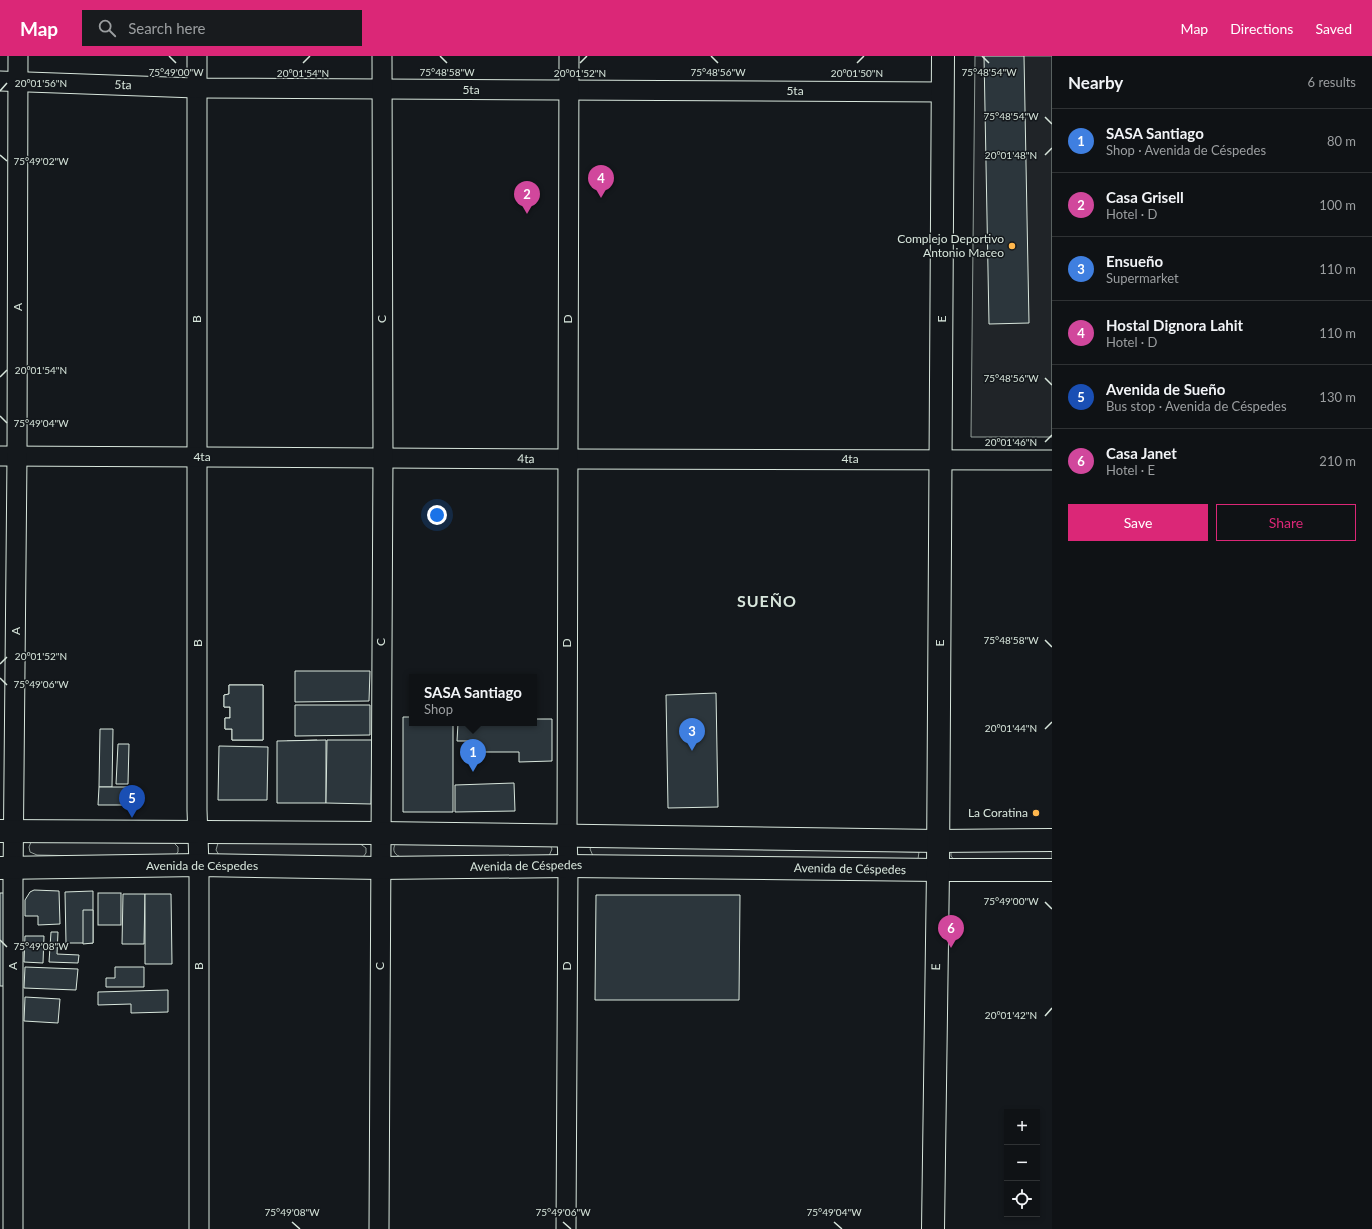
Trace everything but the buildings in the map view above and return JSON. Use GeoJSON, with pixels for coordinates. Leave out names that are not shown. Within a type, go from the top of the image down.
{"type":"FeatureCollection","features":[{"type":"Feature","properties":{"kind":"main road","name":"E"},"geometry":{"type":"LineString","coordinates":[[933,1229],[938,870],[943,56]]}},
{"type":"Feature","properties":{"kind":"main road"},"geometry":{"type":"LineString","coordinates":[[7,831],[380,833],[938,841],[1052,840]]}},
{"type":"Feature","properties":{"kind":"main road","name":"Avenida de Céspedes"},"geometry":{"type":"LineString","coordinates":[[7,868],[200,865],[380,868],[568,866],[1052,870]]}},
{"type":"Feature","properties":{"kind":"street","name":"A"},"geometry":{"type":"LineString","coordinates":[[13,1229],[7,868],[9,81],[18,56]]}},
{"type":"Feature","properties":{"kind":"street","name":"B"},"geometry":{"type":"LineString","coordinates":[[197,56],[198,832],[200,865],[199,1229]]}},
{"type":"Feature","properties":{"kind":"street","name":"C"},"geometry":{"type":"LineString","coordinates":[[379,1229],[382,56]]}},
{"type":"Feature","properties":{"kind":"street","name":"D"},"geometry":{"type":"LineString","coordinates":[[566,1229],[568,866],[568,56]]}},
{"type":"Feature","properties":{"kind":"street","name":"5ta"},"geometry":{"type":"LineString","coordinates":[[9,81],[196,88],[942,92]]}},
{"type":"Feature","properties":{"kind":"street","name":"4ta"},"geometry":{"type":"LineString","coordinates":[[9,456],[1052,460]]}},
{"type":"Feature","properties":{"kind":"shaded area","name":"Complejo Deportivo Antonio Maceo"},"geometry":{"type":"Polygon","coordinates":[[[975,56],[1052,56],[1052,437],[971,437],[975,56]]]}},
{"type":"Feature","properties":{"kind":"shaded area"},"geometry":{"type":"Polygon","coordinates":[[[31,842],[174,843],[178,847],[178,852],[173,858],[37,855],[30,852],[29,847],[31,842]]]}},
{"type":"Feature","properties":{"kind":"shaded area"},"geometry":{"type":"Polygon","coordinates":[[[218,843],[359,843],[366,848],[366,853],[363,857],[219,855],[216,850],[218,843]]]}},
{"type":"Feature","properties":{"kind":"shaded area"},"geometry":{"type":"Polygon","coordinates":[[[396,843],[550,845],[552,849],[549,856],[402,857],[394,852],[396,843]]]}},
{"type":"Feature","properties":{"kind":"shaded area"},"geometry":{"type":"Polygon","coordinates":[[[592,845],[919,852],[918,859],[593,856],[590,849],[592,845]]]}},
{"type":"Feature","properties":{"kind":"shaded area"},"geometry":{"type":"Polygon","coordinates":[[[1052,848],[1052,863],[954,860],[951,856],[951,851],[1052,848]]]}},
{"type":"Feature","properties":{"kind":"place","name":"Hostal Dignora Lahit"},"geometry":{"type":"Point","coordinates":[601,198]}},
{"type":"Feature","properties":{"kind":"place","name":"Casa Grisell"},"geometry":{"type":"Point","coordinates":[527,214]}},
{"type":"Feature","properties":{"kind":"place","name":"Complejo Deportivo Antonio Maceo"},"geometry":{"type":"Point","coordinates":[1012,246]}},
{"type":"Feature","properties":{"kind":"place","name":"Ensueño"},"geometry":{"type":"Point","coordinates":[692,751]}},
{"type":"Feature","properties":{"kind":"place","name":"SASA Santiago"},"geometry":{"type":"Point","coordinates":[473,772]}},
{"type":"Feature","properties":{"kind":"place","name":"La Coratina"},"geometry":{"type":"Point","coordinates":[1036,813]}},
{"type":"Feature","properties":{"kind":"place","name":"Avenida de Sueño"},"geometry":{"type":"Point","coordinates":[132,818]}},
{"type":"Feature","properties":{"kind":"place","name":"Casa Janet"},"geometry":{"type":"Point","coordinates":[951,948]}},
{"type":"Feature","properties":{"kind":"district","name":"SUEÑO"},"geometry":{"type":"Point","coordinates":[767,601]}}]}
